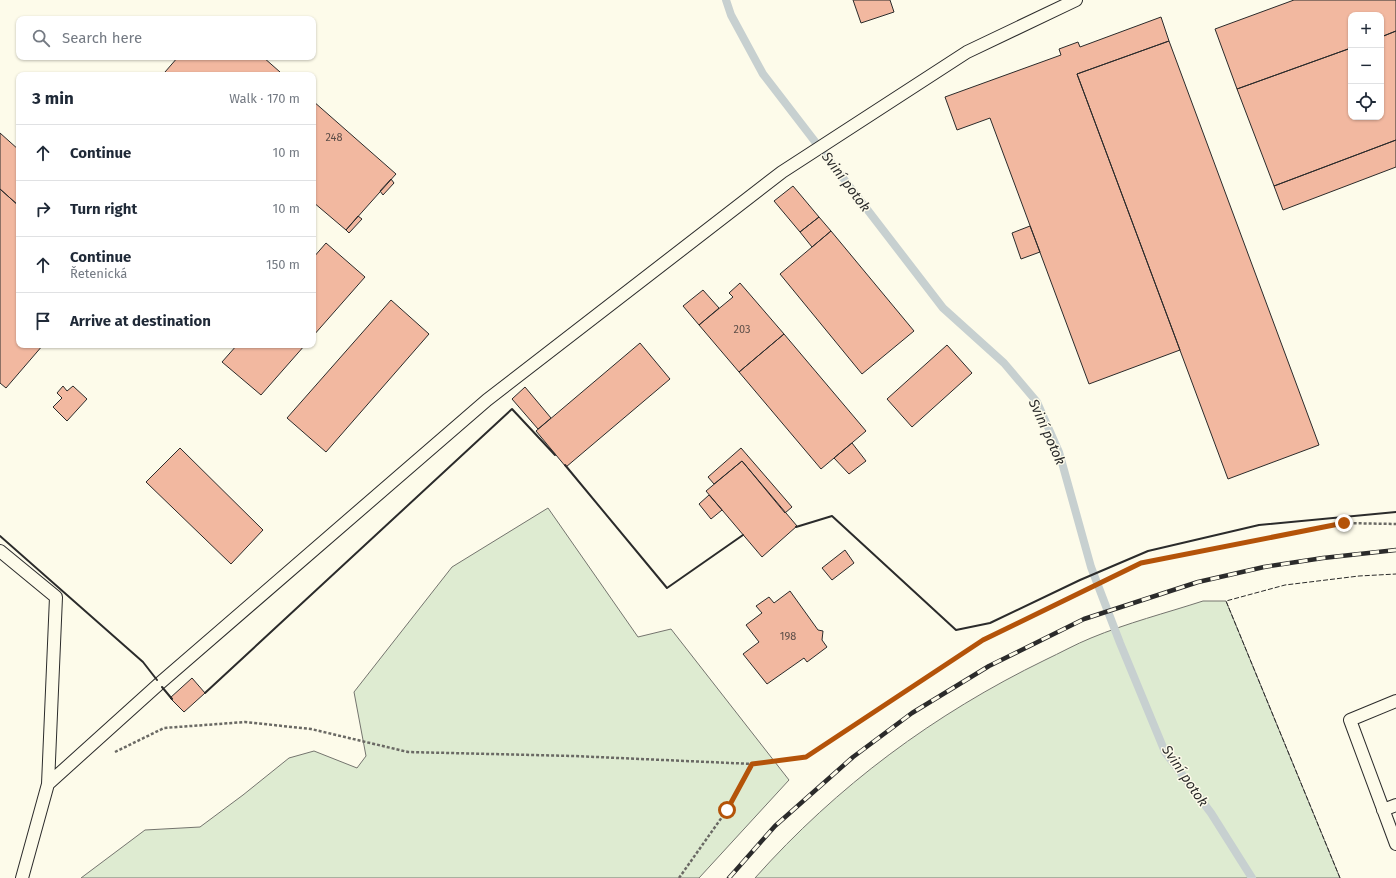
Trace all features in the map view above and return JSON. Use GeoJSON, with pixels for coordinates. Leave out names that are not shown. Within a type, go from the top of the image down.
{"type":"FeatureCollection","features":[{"type":"Feature","properties":{"kind":"lane"},"geometry":{"type":"LineString","coordinates":[[48,784],[160,683],[487,400],[776,177],[967,52],[1076,0]]}},
{"type":"Feature","properties":{"kind":"lane"},"geometry":{"type":"LineString","coordinates":[[0,551],[56,597],[48,784],[22,878]]}},
{"type":"Feature","properties":{"kind":"lane"},"geometry":{"type":"LineString","coordinates":[[1396,701],[1350,720],[1396,844]]}},
{"type":"Feature","properties":{"kind":"lane"},"geometry":{"type":"LineString","coordinates":[[1383,810],[1396,805]]}},
{"type":"Feature","properties":{"kind":"path"},"geometry":{"type":"LineString","coordinates":[[109,754],[164,728],[245,722],[310,729],[408,752],[574,756],[752,764],[806,757],[983,640],[1141,563],[1344,523],[1396,524]]}},
{"type":"Feature","properties":{"kind":"path"},"geometry":{"type":"LineString","coordinates":[[679,878],[727,810],[752,764]]}},
{"type":"Feature","properties":{"kind":"green space"},"geometry":{"type":"Polygon","coordinates":[[[548,508],[638,637],[671,629],[789,780],[699,878],[81,878],[145,830],[200,827],[289,758],[314,751],[357,768],[366,756],[354,692],[452,567],[548,508]]]}},
{"type":"Feature","properties":{"kind":"green space"},"geometry":{"type":"Polygon","coordinates":[[[1203,601],[1226,601],[1340,878],[755,878],[786,844],[854,783],[926,728],[964,704],[1004,681],[1085,640],[1203,601]]]}},
{"type":"Feature","properties":{"kind":"building"},"geometry":{"type":"Polygon","coordinates":[[[853,0],[890,0],[894,12],[861,23],[853,0]]]}},
{"type":"Feature","properties":{"kind":"building"},"geometry":{"type":"Polygon","coordinates":[[[1294,0],[1396,0],[1396,31],[1384,36],[1384,12],[1348,12],[1348,49],[1237,89],[1215,29],[1294,0]]]}},
{"type":"Feature","properties":{"kind":"building"},"geometry":{"type":"Polygon","coordinates":[[[1161,17],[1169,41],[1077,74],[1180,350],[1089,384],[990,118],[957,130],[945,97],[1061,55],[1059,49],[1078,42],[1080,47],[1161,17]]]}},
{"type":"Feature","properties":{"kind":"building"},"geometry":{"type":"Polygon","coordinates":[[[1396,31],[1396,140],[1274,186],[1237,89],[1348,49],[1348,120],[1384,120],[1384,36],[1396,31]]]}},
{"type":"Feature","properties":{"kind":"building"},"geometry":{"type":"Polygon","coordinates":[[[1169,41],[1319,445],[1228,479],[1077,74],[1169,41]]]}},
{"type":"Feature","properties":{"kind":"building"},"geometry":{"type":"Polygon","coordinates":[[[175,60],[266,60],[280,72],[165,72],[175,60]]]}},
{"type":"Feature","properties":{"kind":"building"},"geometry":{"type":"Polygon","coordinates":[[[316,104],[396,174],[346,230],[316,205],[316,104]]]}},
{"type":"Feature","properties":{"kind":"building"},"geometry":{"type":"Polygon","coordinates":[[[0,133],[16,147],[16,203],[0,189],[0,133]]]}},
{"type":"Feature","properties":{"kind":"building"},"geometry":{"type":"Polygon","coordinates":[[[1396,140],[1396,167],[1283,210],[1274,186],[1396,140]]]}},
{"type":"Feature","properties":{"kind":"building"},"geometry":{"type":"Polygon","coordinates":[[[391,179],[394,183],[383,195],[380,191],[391,179]]]}},
{"type":"Feature","properties":{"kind":"building"},"geometry":{"type":"Polygon","coordinates":[[[793,186],[819,217],[800,232],[774,201],[793,186]]]}},
{"type":"Feature","properties":{"kind":"building"},"geometry":{"type":"Polygon","coordinates":[[[0,189],[16,203],[16,348],[40,348],[6,388],[0,383],[0,189]]]}},
{"type":"Feature","properties":{"kind":"building"},"geometry":{"type":"Polygon","coordinates":[[[358,216],[362,219],[349,233],[346,230],[358,216]]]}},
{"type":"Feature","properties":{"kind":"building"},"geometry":{"type":"Polygon","coordinates":[[[819,217],[831,231],[812,247],[800,232],[819,217]]]}},
{"type":"Feature","properties":{"kind":"building"},"geometry":{"type":"Polygon","coordinates":[[[1030,226],[1040,252],[1021,259],[1012,233],[1030,226]]]}},
{"type":"Feature","properties":{"kind":"building"},"geometry":{"type":"Polygon","coordinates":[[[831,231],[914,331],[862,374],[780,274],[831,231]]]}},
{"type":"Feature","properties":{"kind":"building"},"geometry":{"type":"Polygon","coordinates":[[[326,243],[365,277],[316,333],[316,255],[326,243]]]}},
{"type":"Feature","properties":{"kind":"building"},"geometry":{"type":"Polygon","coordinates":[[[740,283],[784,334],[739,372],[699,325],[733,297],[729,293],[740,283]]]}},
{"type":"Feature","properties":{"kind":"building"},"geometry":{"type":"Polygon","coordinates":[[[703,290],[719,308],[699,325],[683,306],[703,290]]]}},
{"type":"Feature","properties":{"kind":"building"},"geometry":{"type":"Polygon","coordinates":[[[391,300],[429,334],[326,452],[287,418],[391,300]]]}},
{"type":"Feature","properties":{"kind":"building"},"geometry":{"type":"Polygon","coordinates":[[[784,334],[866,431],[821,469],[739,372],[784,334]]]}},
{"type":"Feature","properties":{"kind":"building"},"geometry":{"type":"Polygon","coordinates":[[[640,343],[670,379],[566,467],[536,431],[640,343]]]}},
{"type":"Feature","properties":{"kind":"building"},"geometry":{"type":"Polygon","coordinates":[[[947,345],[972,373],[912,427],[887,399],[947,345]]]}},
{"type":"Feature","properties":{"kind":"building"},"geometry":{"type":"Polygon","coordinates":[[[234,348],[302,348],[261,395],[222,362],[234,348]]]}},
{"type":"Feature","properties":{"kind":"building"},"geometry":{"type":"Polygon","coordinates":[[[63,386],[67,391],[73,386],[87,399],[67,421],[53,407],[62,398],[57,393],[63,386]]]}},
{"type":"Feature","properties":{"kind":"building"},"geometry":{"type":"Polygon","coordinates":[[[525,387],[551,418],[538,429],[512,399],[525,387]]]}},
{"type":"Feature","properties":{"kind":"building"},"geometry":{"type":"Polygon","coordinates":[[[852,443],[866,461],[849,474],[834,458],[852,443]]]}},
{"type":"Feature","properties":{"kind":"building"},"geometry":{"type":"Polygon","coordinates":[[[180,448],[263,530],[231,564],[146,482],[180,448]]]}},
{"type":"Feature","properties":{"kind":"building"},"geometry":{"type":"Polygon","coordinates":[[[741,448],[792,507],[785,513],[742,461],[714,484],[708,477],[741,448]]]}},
{"type":"Feature","properties":{"kind":"building"},"geometry":{"type":"Polygon","coordinates":[[[742,461],[797,526],[762,557],[706,491],[742,461]]]}},
{"type":"Feature","properties":{"kind":"building"},"geometry":{"type":"Polygon","coordinates":[[[709,495],[722,510],[711,519],[699,504],[709,495]]]}},
{"type":"Feature","properties":{"kind":"building"},"geometry":{"type":"Polygon","coordinates":[[[845,550],[854,563],[832,580],[822,568],[845,550]]]}},
{"type":"Feature","properties":{"kind":"building"},"geometry":{"type":"Polygon","coordinates":[[[790,591],[818,630],[823,631],[822,640],[827,647],[807,662],[804,658],[767,684],[743,654],[759,642],[746,625],[762,613],[756,606],[769,597],[774,603],[790,591]]]}},
{"type":"Feature","properties":{"kind":"building"},"geometry":{"type":"Polygon","coordinates":[[[192,678],[205,693],[184,712],[170,698],[192,678]]]}},
{"type":"Feature","properties":{"kind":"waterway","name":"Sviní potok"},"geometry":{"type":"LineString","coordinates":[[726,0],[731,15],[763,74],[943,308],[1004,363],[1037,402],[1059,452],[1091,567],[1120,643],[1165,752],[1211,813],[1252,878]]}},
{"type":"Feature","properties":{"kind":"railway"},"geometry":{"type":"LineString","coordinates":[[729,878],[775,826],[853,757],[912,713],[989,666],[1084,619],[1198,582],[1264,567],[1323,558],[1396,550]]}},
{"type":"Feature","properties":{"kind":"fence"},"geometry":{"type":"LineString","coordinates":[[1340,878],[1226,601],[1285,585],[1359,576],[1396,574]]}},
{"type":"Feature","properties":{"kind":"wall"},"geometry":{"type":"LineString","coordinates":[[205,693],[512,409],[555,455]]}},
{"type":"Feature","properties":{"kind":"wall"},"geometry":{"type":"LineString","coordinates":[[565,465],[667,588],[743,535]]}},
{"type":"Feature","properties":{"kind":"wall"},"geometry":{"type":"LineString","coordinates":[[796,527],[832,516],[956,630],[990,623],[1080,580],[1148,551],[1259,525],[1396,512]]}},
{"type":"Feature","properties":{"kind":"wall"},"geometry":{"type":"LineString","coordinates":[[0,536],[143,662],[157,680]]}},
{"type":"Feature","properties":{"kind":"wall"},"geometry":{"type":"LineString","coordinates":[[162,687],[172,699]]}},
{"type":"Feature","properties":{"kind":"route"},"geometry":{"type":"LineString","coordinates":[[727,810],[752,764],[806,757],[983,640],[1141,563],[1344,523]]}}]}
